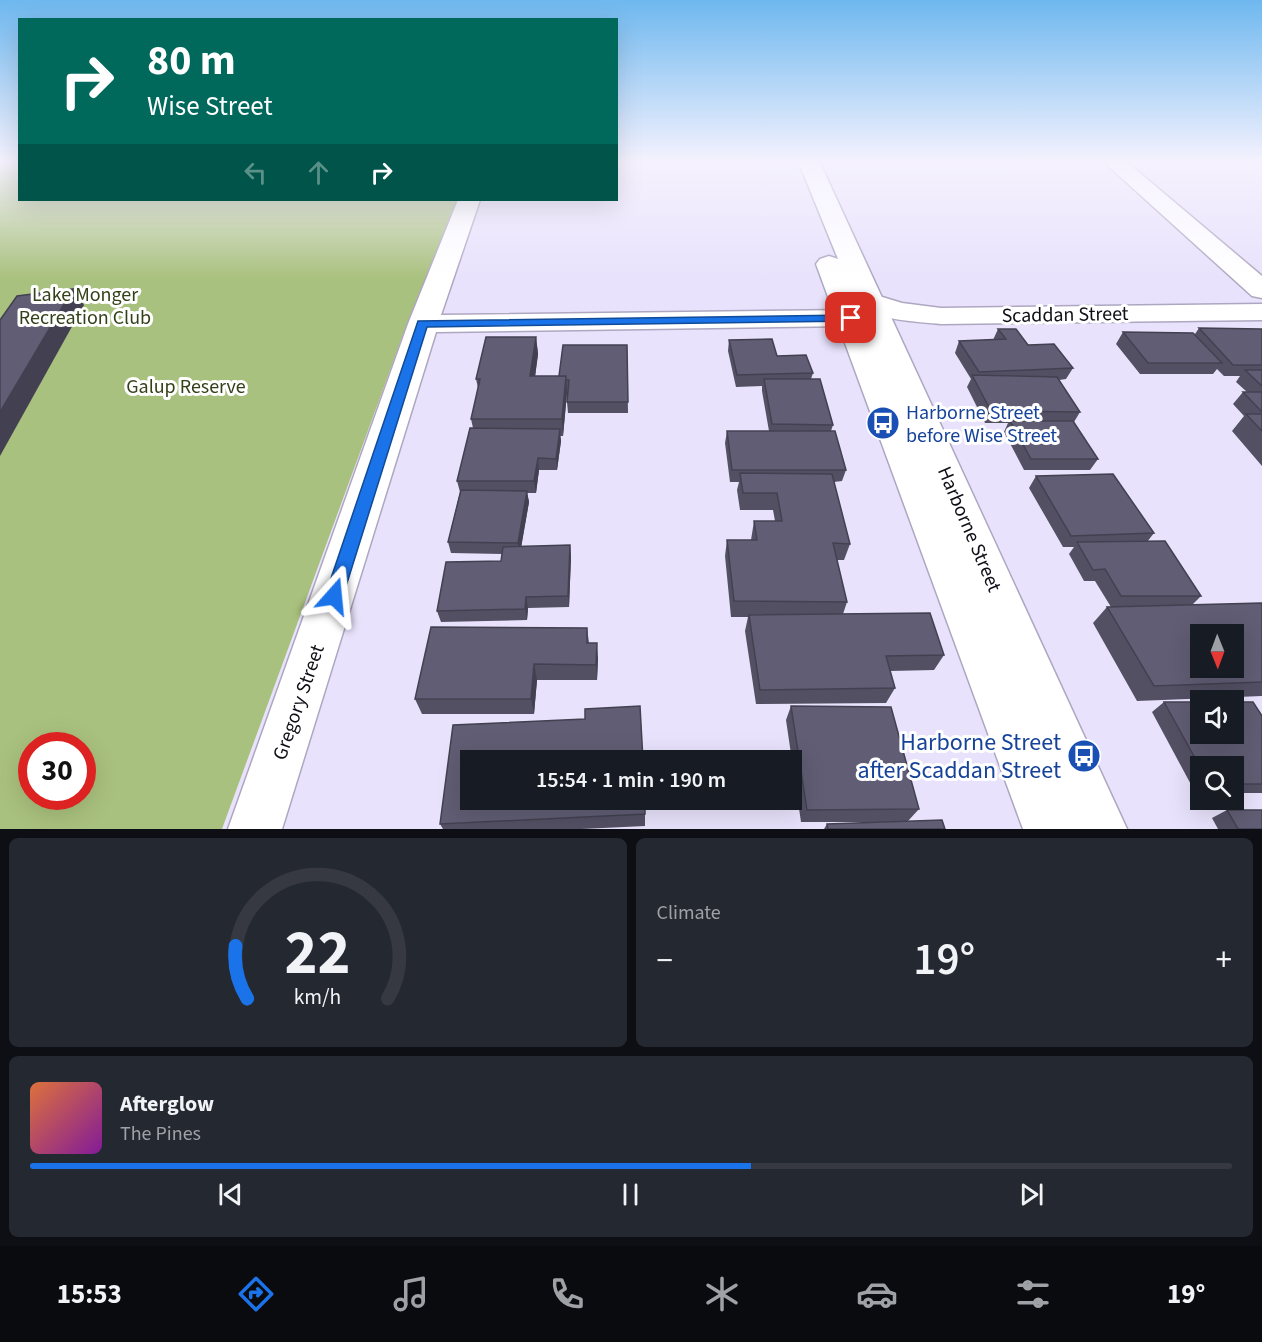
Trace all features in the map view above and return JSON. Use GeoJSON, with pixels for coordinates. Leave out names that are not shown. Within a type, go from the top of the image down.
{"type":"FeatureCollection","features":[{"type":"Feature","properties":{"kind":"street","name":"Gregory Street"},"geometry":{"type":"LineString","coordinates":[[255,829],[312,663],[422,324],[469,202]]}},
{"type":"Feature","properties":{"kind":"street","name":"Harborne Street"},"geometry":{"type":"LineString","coordinates":[[811,202],[1100,829]]}},
{"type":"Feature","properties":{"kind":"street","name":"Harborne Street"},"geometry":{"type":"LineString","coordinates":[[822,202],[1050,829]]}},
{"type":"Feature","properties":{"kind":"street"},"geometry":{"type":"LineString","coordinates":[[1160,202],[1262,290]]}},
{"type":"Feature","properties":{"kind":"street","name":"Scaddan Street"},"geometry":{"type":"LineString","coordinates":[[860,310],[941,316],[1262,312]]}},
{"type":"Feature","properties":{"kind":"street"},"geometry":{"type":"LineString","coordinates":[[422,324],[860,310]]}},
{"type":"Feature","properties":{"kind":"green space","name":"Galup Reserve"},"geometry":{"type":"Polygon","coordinates":[[[0,202],[457,202],[407,324],[222,829],[0,829],[0,202]]]}},
{"type":"Feature","properties":{"kind":"building"},"geometry":{"type":"Polygon","coordinates":[[[73,289],[0,412],[0,320],[17,296],[73,289]]]}},
{"type":"Feature","properties":{"kind":"building"},"geometry":{"type":"Polygon","coordinates":[[[1199,328],[1262,329],[1262,365],[1233,365],[1199,328]]]}},
{"type":"Feature","properties":{"kind":"building"},"geometry":{"type":"Polygon","coordinates":[[[998,329],[1016,329],[1028,345],[1054,344],[1073,368],[979,372],[959,341],[1006,339],[998,329]]]}},
{"type":"Feature","properties":{"kind":"building"},"geometry":{"type":"Polygon","coordinates":[[[1123,332],[1193,333],[1222,363],[1148,363],[1123,332]]]}},
{"type":"Feature","properties":{"kind":"building"},"geometry":{"type":"Polygon","coordinates":[[[486,337],[536,337],[530,376],[566,376],[562,419],[471,419],[480,379],[476,379],[486,337]]]}},
{"type":"Feature","properties":{"kind":"building"},"geometry":{"type":"Polygon","coordinates":[[[772,339],[777,356],[806,355],[813,373],[737,375],[729,340],[772,339]]]}},
{"type":"Feature","properties":{"kind":"building"},"geometry":{"type":"Polygon","coordinates":[[[563,345],[627,345],[628,402],[567,402],[569,380],[566,380],[566,376],[559,376],[563,345]]]}},
{"type":"Feature","properties":{"kind":"building"},"geometry":{"type":"Polygon","coordinates":[[[1245,370],[1262,370],[1262,386],[1245,370]]]}},
{"type":"Feature","properties":{"kind":"building"},"geometry":{"type":"Polygon","coordinates":[[[972,375],[1057,377],[1080,412],[991,411],[972,375]]]}},
{"type":"Feature","properties":{"kind":"building"},"geometry":{"type":"Polygon","coordinates":[[[764,379],[820,379],[833,425],[772,424],[764,379]]]}},
{"type":"Feature","properties":{"kind":"building"},"geometry":{"type":"Polygon","coordinates":[[[1243,392],[1262,392],[1262,412],[1243,392]]]}},
{"type":"Feature","properties":{"kind":"building"},"geometry":{"type":"Polygon","coordinates":[[[1246,414],[1262,414],[1262,431],[1246,414]]]}},
{"type":"Feature","properties":{"kind":"building"},"geometry":{"type":"Polygon","coordinates":[[[1010,421],[1073,421],[1098,459],[1031,459],[1010,421]]]}},
{"type":"Feature","properties":{"kind":"building"},"geometry":{"type":"Polygon","coordinates":[[[470,428],[560,429],[556,459],[538,458],[534,481],[457,481],[470,428]]]}},
{"type":"Feature","properties":{"kind":"building"},"geometry":{"type":"Polygon","coordinates":[[[727,431],[835,431],[846,470],[732,470],[727,431]]]}},
{"type":"Feature","properties":{"kind":"building"},"geometry":{"type":"Polygon","coordinates":[[[740,473],[832,474],[850,544],[833,543],[847,602],[734,601],[727,540],[757,540],[754,521],[782,521],[777,493],[743,493],[740,473]]]}},
{"type":"Feature","properties":{"kind":"building"},"geometry":{"type":"Polygon","coordinates":[[[1113,474],[1154,533],[1071,536],[1036,476],[1113,474]]]}},
{"type":"Feature","properties":{"kind":"building"},"geometry":{"type":"Polygon","coordinates":[[[461,490],[527,491],[518,543],[448,542],[461,490]]]}},
{"type":"Feature","properties":{"kind":"building"},"geometry":{"type":"Polygon","coordinates":[[[1165,541],[1201,596],[1121,596],[1105,569],[1093,570],[1077,542],[1165,541]]]}},
{"type":"Feature","properties":{"kind":"building"},"geometry":{"type":"Polygon","coordinates":[[[570,545],[568,596],[526,597],[525,609],[437,611],[446,562],[501,561],[503,547],[570,545]]]}},
{"type":"Feature","properties":{"kind":"building"},"geometry":{"type":"Polygon","coordinates":[[[1262,603],[1262,682],[1154,686],[1107,607],[1262,603]]]}},
{"type":"Feature","properties":{"kind":"building"},"geometry":{"type":"Polygon","coordinates":[[[930,613],[944,655],[886,656],[895,688],[760,690],[749,615],[930,613]]]}},
{"type":"Feature","properties":{"kind":"building"},"geometry":{"type":"Polygon","coordinates":[[[431,627],[587,628],[587,643],[597,643],[596,665],[534,664],[531,699],[415,699],[431,627]]]}},
{"type":"Feature","properties":{"kind":"building"},"geometry":{"type":"Polygon","coordinates":[[[1164,702],[1190,702],[1190,744],[1244,744],[1244,702],[1253,702],[1262,716],[1262,784],[1244,784],[1244,756],[1194,756],[1164,702]]]}},
{"type":"Feature","properties":{"kind":"building"},"geometry":{"type":"Polygon","coordinates":[[[640,706],[642,750],[460,750],[460,810],[645,810],[645,814],[440,824],[453,725],[585,719],[585,709],[640,706]]]}},
{"type":"Feature","properties":{"kind":"building"},"geometry":{"type":"Polygon","coordinates":[[[791,706],[891,707],[919,809],[807,810],[802,778],[802,750],[798,750],[791,706]]]}},
{"type":"Feature","properties":{"kind":"building"},"geometry":{"type":"Polygon","coordinates":[[[1227,810],[1262,810],[1262,829],[1238,829],[1227,810]]]}},
{"type":"Feature","properties":{"kind":"building"},"geometry":{"type":"Polygon","coordinates":[[[942,820],[945,829],[828,829],[827,824],[942,820]]]}},
{"type":"Feature","properties":{"kind":"place","name":"Harborne Street before Wise Street"},"geometry":{"type":"Point","coordinates":[883,423]}},
{"type":"Feature","properties":{"kind":"place","name":"Harborne Street after Scaddan Street"},"geometry":{"type":"Point","coordinates":[1084,756]}},
{"type":"Feature","properties":{"kind":"route"},"geometry":{"type":"LineString","coordinates":[[334,596],[422,324],[851,318]]}},
{"type":"Feature","properties":{"kind":"park label","name":"Lake Monger Recreation Club"},"geometry":{"type":"Point","coordinates":[85,306]}}]}
